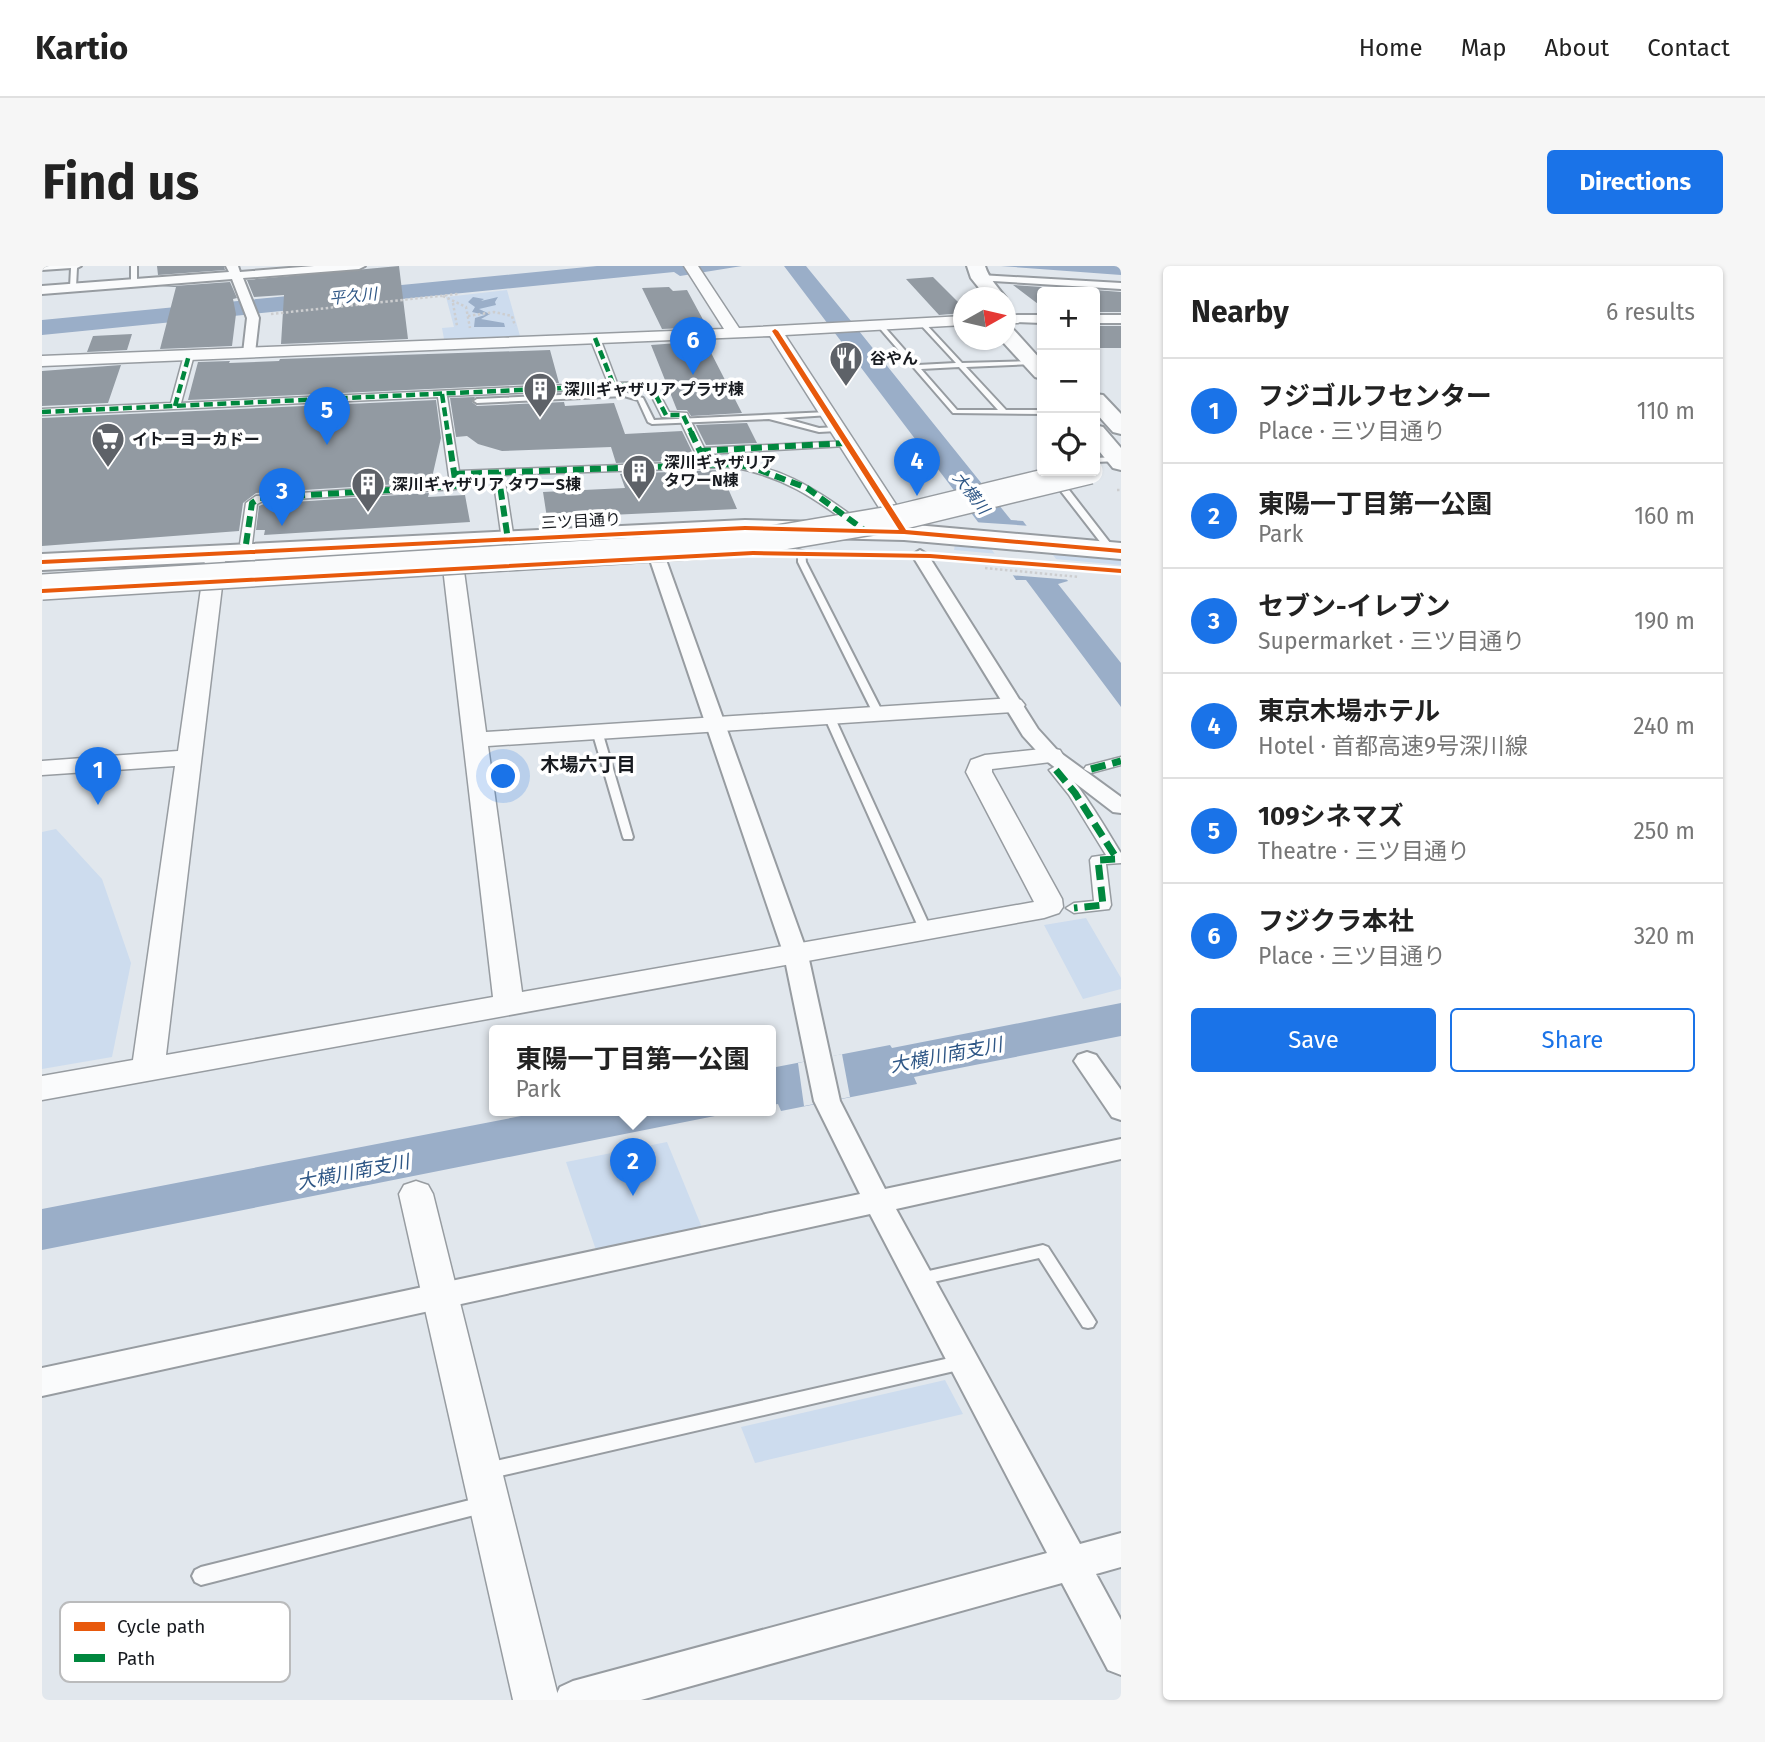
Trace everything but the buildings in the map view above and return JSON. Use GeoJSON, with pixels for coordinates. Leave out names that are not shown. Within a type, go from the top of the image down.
{"type":"FeatureCollection","features":[{"type":"Feature","properties":{"kind":"main road"},"geometry":{"type":"LineString","coordinates":[[978,272],[989,287]]}},
{"type":"Feature","properties":{"kind":"main road"},"geometry":{"type":"LineString","coordinates":[[1016,329],[1037,357]]}},
{"type":"Feature","properties":{"kind":"main road"},"geometry":{"type":"LineString","coordinates":[[1100,407],[1113,425],[1114,461]]}},
{"type":"Feature","properties":{"kind":"main road"},"geometry":{"type":"LineString","coordinates":[[42,568],[788,530],[911,514],[1063,476]]}},
{"type":"Feature","properties":{"kind":"main road"},"geometry":{"type":"LineString","coordinates":[[42,589],[730,546],[797,539],[937,511],[1067,476]]}},
{"type":"Feature","properties":{"kind":"main road","name":"三ツ目通り"},"geometry":{"type":"LineString","coordinates":[[42,589],[214,582],[452,555],[508,540],[745,528],[904,532],[1056,545],[1118,558]]}},
{"type":"Feature","properties":{"kind":"main road","name":"三ツ目通り"},"geometry":{"type":"LineString","coordinates":[[42,562],[216,553],[657,557],[801,552],[920,555],[1076,572],[1118,558]]}},
{"type":"Feature","properties":{"kind":"street"},"geometry":{"type":"LineString","coordinates":[[42,290],[134,283],[233,271],[359,266]]}},
{"type":"Feature","properties":{"kind":"street"},"geometry":{"type":"LineString","coordinates":[[233,271],[244,299],[256,315],[249,352]]}},
{"type":"Feature","properties":{"kind":"street"},"geometry":{"type":"LineString","coordinates":[[694,271],[734,332]]}},
{"type":"Feature","properties":{"kind":"street"},"geometry":{"type":"LineString","coordinates":[[978,272],[1121,286]]}},
{"type":"Feature","properties":{"kind":"street"},"geometry":{"type":"LineString","coordinates":[[1016,319],[1037,319]]}},
{"type":"Feature","properties":{"kind":"street"},"geometry":{"type":"LineString","coordinates":[[1100,319],[1121,319]]}},
{"type":"Feature","properties":{"kind":"street"},"geometry":{"type":"LineString","coordinates":[[42,361],[775,331],[953,321]]}},
{"type":"Feature","properties":{"kind":"street"},"geometry":{"type":"LineString","coordinates":[[775,331],[904,532]]}},
{"type":"Feature","properties":{"kind":"street"},"geometry":{"type":"LineString","coordinates":[[595,338],[614,386]]}},
{"type":"Feature","properties":{"kind":"street"},"geometry":{"type":"LineString","coordinates":[[175,406],[189,355]]}},
{"type":"Feature","properties":{"kind":"street"},"geometry":{"type":"LineString","coordinates":[[42,412],[649,384],[666,415],[683,415],[706,464]]}},
{"type":"Feature","properties":{"kind":"street"},"geometry":{"type":"LineString","coordinates":[[246,544],[251,503],[260,498],[456,486],[442,394]]}},
{"type":"Feature","properties":{"kind":"street"},"geometry":{"type":"LineString","coordinates":[[700,452],[837,429]]}},
{"type":"Feature","properties":{"kind":"street"},"geometry":{"type":"LineString","coordinates":[[454,474],[732,464],[754,468],[807,488],[864,530]]}},
{"type":"Feature","properties":{"kind":"street"},"geometry":{"type":"LineString","coordinates":[[498,472],[508,540]]}},
{"type":"Feature","properties":{"kind":"street"},"geometry":{"type":"LineString","coordinates":[[148,1069],[216,553]]}},
{"type":"Feature","properties":{"kind":"street"},"geometry":{"type":"LineString","coordinates":[[452,555],[509,1005]]}},
{"type":"Feature","properties":{"kind":"street"},"geometry":{"type":"LineString","coordinates":[[920,555],[1030,732],[1054,762],[1117,859],[1098,860],[1103,905],[1074,908]]}},
{"type":"Feature","properties":{"kind":"street"},"geometry":{"type":"LineString","coordinates":[[657,557],[796,955],[827,1101],[919,1280],[1121,1657]]}},
{"type":"Feature","properties":{"kind":"street"},"geometry":{"type":"LineString","coordinates":[[475,740],[1013,705]]}},
{"type":"Feature","properties":{"kind":"street"},"geometry":{"type":"LineString","coordinates":[[42,768],[189,758]]}},
{"type":"Feature","properties":{"kind":"street"},"geometry":{"type":"LineString","coordinates":[[1091,769],[1121,761]]}},
{"type":"Feature","properties":{"kind":"street"},"geometry":{"type":"LineString","coordinates":[[42,1088],[796,955],[1049,907],[1048,899],[979,772],[979,765],[985,762],[1054,762],[1121,807]]}},
{"type":"Feature","properties":{"kind":"street"},"geometry":{"type":"LineString","coordinates":[[1087,1061],[1121,1110]]}},
{"type":"Feature","properties":{"kind":"street"},"geometry":{"type":"LineString","coordinates":[[42,1382],[1121,1149]]}},
{"type":"Feature","properties":{"kind":"street"},"geometry":{"type":"LineString","coordinates":[[416,1194],[536,1700]]}},
{"type":"Feature","properties":{"kind":"street"},"geometry":{"type":"LineString","coordinates":[[573,1700],[1121,1550]]}},
{"type":"Feature","properties":{"kind":"lane"},"geometry":{"type":"LineString","coordinates":[[42,268],[75,266],[74,287]]}},
{"type":"Feature","properties":{"kind":"lane"},"geometry":{"type":"LineString","coordinates":[[134,266],[134,283]]}},
{"type":"Feature","properties":{"kind":"lane"},"geometry":{"type":"LineString","coordinates":[[921,322],[1004,412]]}},
{"type":"Feature","properties":{"kind":"lane"},"geometry":{"type":"LineString","coordinates":[[871,325],[916,367],[955,412],[1037,412]]}},
{"type":"Feature","properties":{"kind":"lane"},"geometry":{"type":"LineString","coordinates":[[916,367],[1037,360]]}},
{"type":"Feature","properties":{"kind":"lane"},"geometry":{"type":"LineString","coordinates":[[477,401],[624,394],[641,399],[652,422],[769,417],[837,429]]}},
{"type":"Feature","properties":{"kind":"lane"},"geometry":{"type":"LineString","coordinates":[[769,417],[819,430],[837,429]]}},
{"type":"Feature","properties":{"kind":"lane"},"geometry":{"type":"LineString","coordinates":[[1053,476],[1118,558]]}},
{"type":"Feature","properties":{"kind":"lane"},"geometry":{"type":"LineString","coordinates":[[801,552],[802,562],[878,713]]}},
{"type":"Feature","properties":{"kind":"lane"},"geometry":{"type":"LineString","coordinates":[[829,716],[926,931]]}},
{"type":"Feature","properties":{"kind":"lane"},"geometry":{"type":"LineString","coordinates":[[597,731],[628,837]]}},
{"type":"Feature","properties":{"kind":"lane"},"geometry":{"type":"LineString","coordinates":[[919,1280],[1043,1251],[1088,1322]]}},
{"type":"Feature","properties":{"kind":"lane"},"geometry":{"type":"LineString","coordinates":[[201,1576],[486,1488],[964,1362]]}},
{"type":"Feature","properties":{"kind":"path"},"geometry":{"type":"LineString","coordinates":[[256,315],[458,294]]}},
{"type":"Feature","properties":{"kind":"path"},"geometry":{"type":"LineString","coordinates":[[442,296],[466,307],[470,328]]}},
{"type":"Feature","properties":{"kind":"path"},"geometry":{"type":"LineString","coordinates":[[468,316],[494,312],[512,316],[515,327],[508,331]]}},
{"type":"Feature","properties":{"kind":"path"},"geometry":{"type":"LineString","coordinates":[[981,563],[1076,572]]}},
{"type":"Feature","properties":{"kind":"shaded area"},"geometry":{"type":"Polygon","coordinates":[[[507,290],[520,336],[444,339],[442,328],[454,327],[446,297],[507,290]]]}},
{"type":"Feature","properties":{"kind":"shaded area"},"geometry":{"type":"Polygon","coordinates":[[[955,544],[1121,559],[1121,565],[954,550],[955,544]]]}},
{"type":"Feature","properties":{"kind":"shaded area"},"geometry":{"type":"Polygon","coordinates":[[[56,829],[102,879],[131,963],[112,1057],[42,1069],[42,832],[56,829]]]}},
{"type":"Feature","properties":{"kind":"shaded area"},"geometry":{"type":"Polygon","coordinates":[[[1086,918],[1121,978],[1121,989],[1083,999],[1044,925],[1086,918]]]}},
{"type":"Feature","properties":{"kind":"shaded area"},"geometry":{"type":"Polygon","coordinates":[[[667,1142],[703,1230],[597,1253],[566,1162],[667,1142]]]}},
{"type":"Feature","properties":{"kind":"shaded area"},"geometry":{"type":"Polygon","coordinates":[[[945,1380],[963,1414],[755,1463],[741,1427],[945,1380]]]}},
{"type":"Feature","properties":{"kind":"water","name":"平久川"},"geometry":{"type":"Polygon","coordinates":[[[597,266],[742,266],[680,276],[674,272],[42,335],[42,320],[597,266]]]}},
{"type":"Feature","properties":{"kind":"water","name":"大横川"},"geometry":{"type":"Polygon","coordinates":[[[784,266],[806,266],[851,321],[854,321],[861,330],[859,331],[1011,520],[1023,521],[1068,581],[1058,584],[1121,663],[1121,707],[1026,580],[1016,580],[978,522],[784,266]]]}},
{"type":"Feature","properties":{"kind":"water"},"geometry":{"type":"Polygon","coordinates":[[[1001,266],[1121,266],[1121,275],[1001,266]]]}},
{"type":"Feature","properties":{"kind":"water"},"geometry":{"type":"Polygon","coordinates":[[[473,297],[484,299],[481,301],[498,297],[496,305],[479,309],[490,314],[481,319],[504,323],[505,327],[474,327],[475,318],[485,315],[472,312],[475,307],[468,302],[473,297]]]}},
{"type":"Feature","properties":{"kind":"water","name":"大横川南支川"},"geometry":{"type":"Polygon","coordinates":[[[1121,1003],[1121,1036],[914,1077],[917,1084],[781,1111],[776,1104],[776,1067],[890,1045],[892,1048],[1121,1003]]]}},
{"type":"Feature","properties":{"kind":"water","name":"大横川南支川"},"geometry":{"type":"Polygon","coordinates":[[[521,1116],[715,1116],[42,1250],[42,1209],[521,1116]]]}},
{"type":"Feature","properties":{"kind":"pier"},"geometry":{"type":"Polygon","coordinates":[[[973,522],[1031,526],[1072,580],[1009,575],[973,522]]]}},
{"type":"Feature","properties":{"kind":"pier"},"geometry":{"type":"Polygon","coordinates":[[[842,1054],[850,1097],[804,1106],[798,1063],[842,1054]]]}},
{"type":"Feature","properties":{"kind":"marked path"},"geometry":{"type":"LineString","coordinates":[[595,338],[614,386]]}},
{"type":"Feature","properties":{"kind":"marked path"},"geometry":{"type":"LineString","coordinates":[[175,406],[189,355]]}},
{"type":"Feature","properties":{"kind":"marked path"},"geometry":{"type":"LineString","coordinates":[[42,412],[650,384],[666,415],[683,415],[706,464]]}},
{"type":"Feature","properties":{"kind":"marked path"},"geometry":{"type":"LineString","coordinates":[[246,544],[252,503],[260,498],[456,486],[442,394]]}},
{"type":"Feature","properties":{"kind":"marked path"},"geometry":{"type":"LineString","coordinates":[[700,451],[846,443]]}},
{"type":"Feature","properties":{"kind":"marked path"},"geometry":{"type":"LineString","coordinates":[[454,474],[732,464],[754,468],[807,488],[864,530]]}},
{"type":"Feature","properties":{"kind":"marked path"},"geometry":{"type":"LineString","coordinates":[[498,472],[508,540]]}},
{"type":"Feature","properties":{"kind":"marked path"},"geometry":{"type":"LineString","coordinates":[[1091,769],[1121,761]]}},
{"type":"Feature","properties":{"kind":"marked path"},"geometry":{"type":"LineString","coordinates":[[1056,770],[1075,793],[1117,859],[1098,860],[1103,905],[1074,908]]}},
{"type":"Feature","properties":{"kind":"cycle path"},"geometry":{"type":"LineString","coordinates":[[775,331],[904,532]]}},
{"type":"Feature","properties":{"kind":"cycle path"},"geometry":{"type":"LineString","coordinates":[[42,562],[745,528],[904,532],[1121,551]]}},
{"type":"Feature","properties":{"kind":"cycle path"},"geometry":{"type":"LineString","coordinates":[[42,591],[753,553],[930,556],[1121,571]]}},
{"type":"Feature","properties":{"kind":"place","name":"フジクラ本社"},"geometry":{"type":"Point","coordinates":[693,375]}},
{"type":"Feature","properties":{"kind":"place","name":"谷やん"},"geometry":{"type":"Point","coordinates":[846,388]}},
{"type":"Feature","properties":{"kind":"place","name":"深川ギャザリア プラザ棟"},"geometry":{"type":"Point","coordinates":[540,419]}},
{"type":"Feature","properties":{"kind":"place","name":"109シネマズ"},"geometry":{"type":"Point","coordinates":[327,445]}},
{"type":"Feature","properties":{"kind":"place","name":"イトーヨーカドー"},"geometry":{"type":"Point","coordinates":[108,469]}},
{"type":"Feature","properties":{"kind":"place","name":"東京木場ホテル"},"geometry":{"type":"Point","coordinates":[917,496]}},
{"type":"Feature","properties":{"kind":"place","name":"深川ギャザリア タワーN棟"},"geometry":{"type":"Point","coordinates":[639,501]}},
{"type":"Feature","properties":{"kind":"place","name":"深川ギャザリア タワーS棟"},"geometry":{"type":"Point","coordinates":[368,514]}},
{"type":"Feature","properties":{"kind":"place","name":"セブン-イレブン"},"geometry":{"type":"Point","coordinates":[282,526]}},
{"type":"Feature","properties":{"kind":"place","name":"フジゴルフセンター"},"geometry":{"type":"Point","coordinates":[98,805]}},
{"type":"Feature","properties":{"kind":"place","name":"東陽一丁目第一公園"},"geometry":{"type":"Point","coordinates":[633,1196]}},
{"type":"Feature","properties":{"kind":"district","name":"木場六丁目"},"geometry":{"type":"Point","coordinates":[588,764]}}]}
